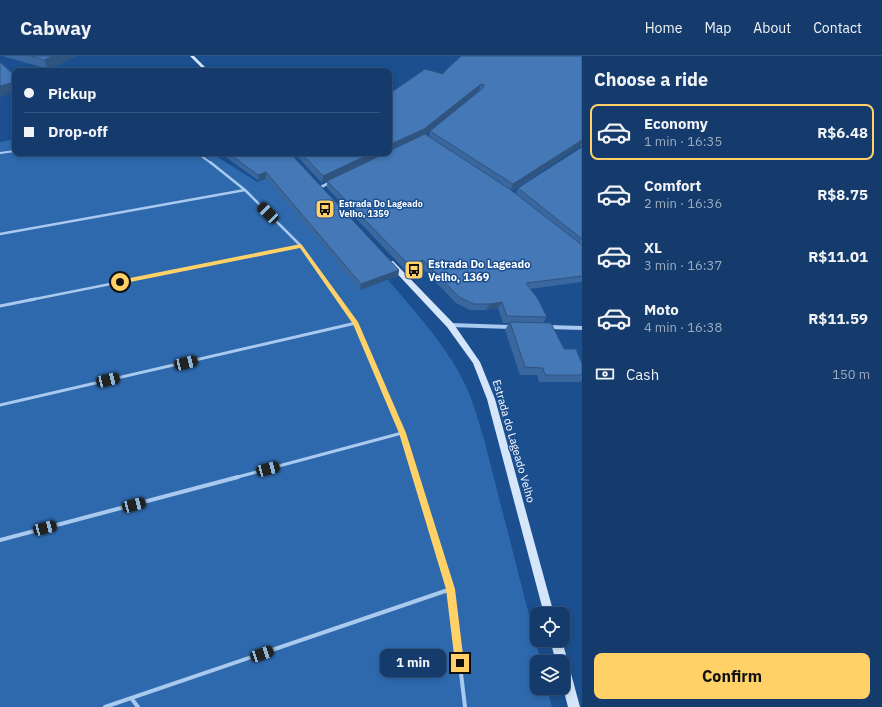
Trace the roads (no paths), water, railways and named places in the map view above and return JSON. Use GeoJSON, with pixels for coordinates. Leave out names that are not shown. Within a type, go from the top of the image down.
{"type":"FeatureCollection","features":[{"type":"Feature","properties":{"kind":"main road"},"geometry":{"type":"LineString","coordinates":[[192,56],[204,68]]}},
{"type":"Feature","properties":{"kind":"main road","name":"Estrada do Lageado Velho"},"geometry":{"type":"LineString","coordinates":[[385,256],[450,325],[476,362],[491,399],[547,607]]}},
{"type":"Feature","properties":{"kind":"main road"},"geometry":{"type":"LineString","coordinates":[[570,692],[574,707]]}},
{"type":"Feature","properties":{"kind":"street"},"geometry":{"type":"LineString","coordinates":[[321,187],[335,181]]}},
{"type":"Feature","properties":{"kind":"street"},"geometry":{"type":"LineString","coordinates":[[450,325],[520,327]]}},
{"type":"Feature","properties":{"kind":"street"},"geometry":{"type":"LineString","coordinates":[[543,327],[582,328]]}},
{"type":"Feature","properties":{"kind":"lane"},"geometry":{"type":"LineString","coordinates":[[0,153],[12,151]]}},
{"type":"Feature","properties":{"kind":"lane"},"geometry":{"type":"LineString","coordinates":[[201,156],[222,170],[245,190],[301,246],[356,323],[402,433],[451,589],[465,707]]}},
{"type":"Feature","properties":{"kind":"lane"},"geometry":{"type":"LineString","coordinates":[[0,234],[245,190]]}},
{"type":"Feature","properties":{"kind":"lane"},"geometry":{"type":"LineString","coordinates":[[0,306],[301,246]]}},
{"type":"Feature","properties":{"kind":"lane"},"geometry":{"type":"LineString","coordinates":[[0,406],[356,323]]}},
{"type":"Feature","properties":{"kind":"lane"},"geometry":{"type":"LineString","coordinates":[[0,540],[402,433]]}},
{"type":"Feature","properties":{"kind":"lane"},"geometry":{"type":"LineString","coordinates":[[105,707],[451,589]]}},
{"type":"Feature","properties":{"kind":"lane"},"geometry":{"type":"LineString","coordinates":[[131,698],[138,707]]}},
{"type":"Feature","properties":{"kind":"place","name":"Estrada Do Lageado Velho, 1359"},"geometry":{"type":"Point","coordinates":[325,209]}},
{"type":"Feature","properties":{"kind":"place","name":"Estrada Do Lageado Velho, 1369"},"geometry":{"type":"Point","coordinates":[414,270]}}]}
